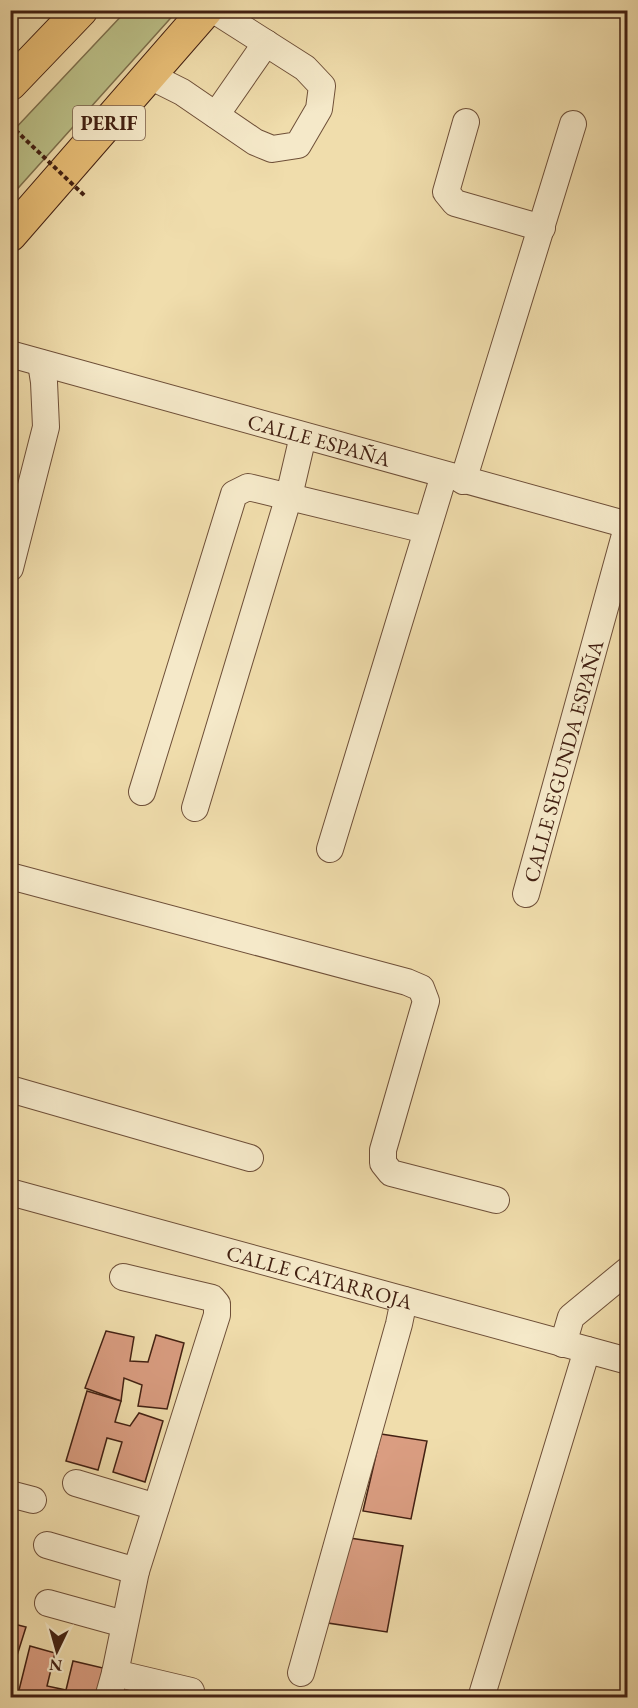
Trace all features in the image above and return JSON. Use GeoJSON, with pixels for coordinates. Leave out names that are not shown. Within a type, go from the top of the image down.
{"type":"FeatureCollection","features":[{"type":"Feature","properties":{"kind":"highway"},"geometry":{"type":"LineString","coordinates":[[10,84],[81,10]]}},
{"type":"Feature","properties":{"kind":"highway","name":"PERIF"},"geometry":{"type":"LineString","coordinates":[[10,235],[206,10]]}},
{"type":"Feature","properties":{"kind":"street"},"geometry":{"type":"LineString","coordinates":[[150,76],[182,92],[255,141],[272,149],[298,145],[319,109],[322,86],[305,68],[214,10]]}},
{"type":"Feature","properties":{"kind":"street"},"geometry":{"type":"LineString","coordinates":[[216,115],[266,43]]}},
{"type":"Feature","properties":{"kind":"street"},"geometry":{"type":"LineString","coordinates":[[466,122],[446,192],[455,203],[542,228]]}},
{"type":"Feature","properties":{"kind":"street"},"geometry":{"type":"LineString","coordinates":[[330,849],[426,530],[454,478],[542,228],[573,124]]}},
{"type":"Feature","properties":{"kind":"street","name":"CALLE ESPAÑA"},"geometry":{"type":"LineString","coordinates":[[10,354],[627,524]]}},
{"type":"Feature","properties":{"kind":"street"},"geometry":{"type":"LineString","coordinates":[[10,568],[46,427],[42,363]]}},
{"type":"Feature","properties":{"kind":"street"},"geometry":{"type":"LineString","coordinates":[[195,808],[289,496],[303,436]]}},
{"type":"Feature","properties":{"kind":"street"},"geometry":{"type":"LineString","coordinates":[[142,792],[234,494],[248,487],[426,530]]}},
{"type":"Feature","properties":{"kind":"street","name":"CALLE SEGUNDA ESPAÑA"},"geometry":{"type":"LineString","coordinates":[[526,894],[627,524]]}},
{"type":"Feature","properties":{"kind":"street"},"geometry":{"type":"LineString","coordinates":[[10,876],[406,982],[421,988],[426,1001],[383,1150],[383,1163],[392,1173],[496,1200]]}},
{"type":"Feature","properties":{"kind":"street"},"geometry":{"type":"LineString","coordinates":[[10,1089],[250,1158]]}},
{"type":"Feature","properties":{"kind":"street","name":"CALLE CATARROJA"},"geometry":{"type":"LineString","coordinates":[[10,1192],[627,1361]]}},
{"type":"Feature","properties":{"kind":"street"},"geometry":{"type":"LineString","coordinates":[[481,1698],[575,1347],[571,1317],[627,1270]]}},
{"type":"Feature","properties":{"kind":"street"},"geometry":{"type":"LineString","coordinates":[[108,1698],[136,1571],[217,1315],[217,1304],[212,1298],[123,1276]]}},
{"type":"Feature","properties":{"kind":"street"},"geometry":{"type":"LineString","coordinates":[[301,1673],[404,1300]]}},
{"type":"Feature","properties":{"kind":"street"},"geometry":{"type":"LineString","coordinates":[[76,1483],[156,1507]]}},
{"type":"Feature","properties":{"kind":"street"},"geometry":{"type":"LineString","coordinates":[[47,1545],[136,1571]]}},
{"type":"Feature","properties":{"kind":"street"},"geometry":{"type":"LineString","coordinates":[[48,1603],[124,1624]]}},
{"type":"Feature","properties":{"kind":"street"},"geometry":{"type":"LineString","coordinates":[[115,1673],[191,1691]]}},
{"type":"Feature","properties":{"kind":"path"},"geometry":{"type":"LineString","coordinates":[[10,125],[86,197]]}},
{"type":"Feature","properties":{"kind":"green space"},"geometry":{"type":"Polygon","coordinates":[[[126,11],[177,11],[11,196],[11,133],[126,11]]]}},
{"type":"Feature","properties":{"kind":"building"},"geometry":{"type":"Polygon","coordinates":[[[106,1331],[134,1337],[130,1361],[148,1362],[156,1335],[184,1343],[167,1409],[138,1406],[142,1385],[124,1378],[121,1401],[85,1388],[106,1331]]]}},
{"type":"Feature","properties":{"kind":"building"},"geometry":{"type":"Polygon","coordinates":[[[87,1391],[121,1401],[115,1422],[130,1426],[139,1413],[163,1421],[145,1482],[113,1472],[122,1442],[107,1438],[98,1470],[66,1461],[87,1391]]]}},
{"type":"Feature","properties":{"kind":"building"},"geometry":{"type":"Polygon","coordinates":[[[381,1434],[427,1441],[411,1519],[363,1511],[381,1434]]]}},
{"type":"Feature","properties":{"kind":"building"},"geometry":{"type":"Polygon","coordinates":[[[343,1537],[403,1546],[387,1632],[328,1623],[343,1537]]]}},
{"type":"Feature","properties":{"kind":"building"},"geometry":{"type":"Polygon","coordinates":[[[10,1623],[26,1627],[15,1662],[10,1661],[10,1623]]]}},
{"type":"Feature","properties":{"kind":"building"},"geometry":{"type":"Polygon","coordinates":[[[30,1646],[55,1653],[47,1686],[66,1690],[73,1661],[103,1668],[96,1698],[17,1698],[30,1646]]]}},
{"type":"Feature","properties":{"kind":"building"},"geometry":{"type":"Polygon","coordinates":[[[221,1692],[273,1698],[220,1698],[221,1692]]]}}]}
